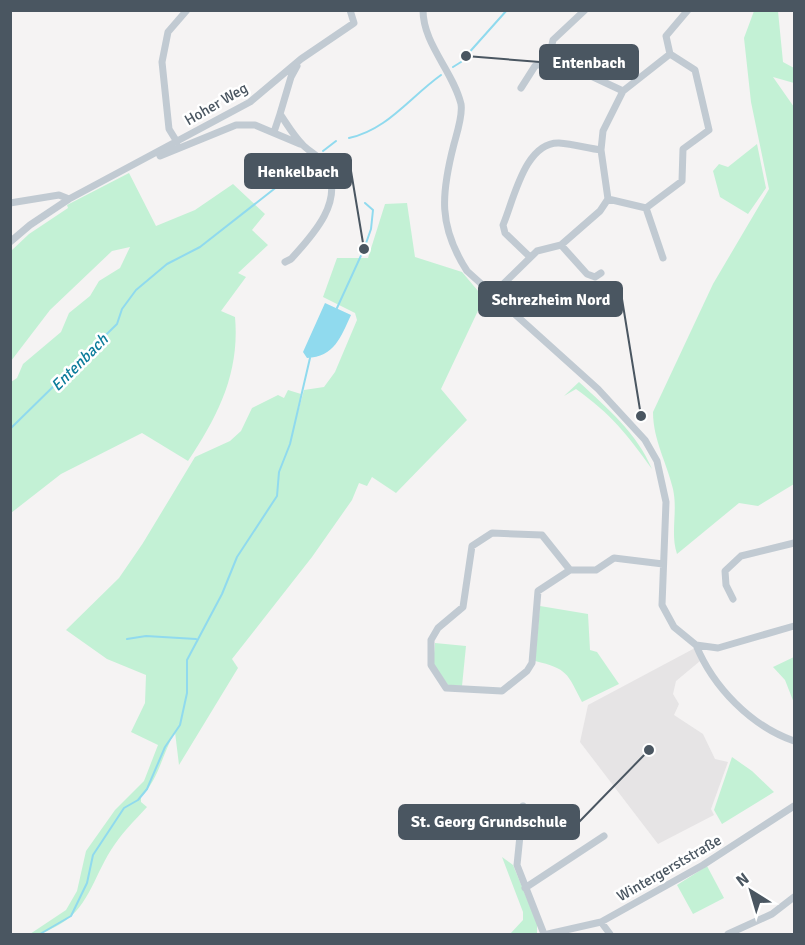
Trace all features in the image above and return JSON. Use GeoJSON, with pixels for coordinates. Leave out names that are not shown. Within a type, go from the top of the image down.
{"type":"FeatureCollection","features":[{"type":"Feature","properties":{"kind":"street"},"geometry":{"type":"LineString","coordinates":[[177,142],[169,129],[162,62],[168,32],[188,10]]}},
{"type":"Feature","properties":{"kind":"street","name":"Hoher Weg"},"geometry":{"type":"LineString","coordinates":[[10,242],[30,225],[69,199],[250,102],[301,59],[354,23],[350,10]]}},
{"type":"Feature","properties":{"kind":"street"},"geometry":{"type":"LineString","coordinates":[[423,10],[426,30],[462,106],[445,174],[445,220],[453,250],[467,271],[605,396],[645,440],[657,461],[666,502],[662,605],[674,627],[696,645],[705,667],[737,705],[769,728],[795,741]]}},
{"type":"Feature","properties":{"kind":"street"},"geometry":{"type":"LineString","coordinates":[[548,63],[553,40],[585,10]]}},
{"type":"Feature","properties":{"kind":"street"},"geometry":{"type":"LineString","coordinates":[[608,199],[646,208],[682,182],[683,148],[709,130],[695,70],[670,54],[666,36],[688,10]]}},
{"type":"Feature","properties":{"kind":"street"},"geometry":{"type":"LineString","coordinates":[[492,295],[537,251],[561,245],[600,211],[608,199],[601,150],[603,131],[623,91],[670,54]]}},
{"type":"Feature","properties":{"kind":"street"},"geometry":{"type":"LineString","coordinates":[[274,132],[291,77],[301,59]]}},
{"type":"Feature","properties":{"kind":"street"},"geometry":{"type":"LineString","coordinates":[[521,88],[535,66],[548,63]]}},
{"type":"Feature","properties":{"kind":"street"},"geometry":{"type":"LineString","coordinates":[[548,63],[559,75],[591,76],[623,91]]}},
{"type":"Feature","properties":{"kind":"street"},"geometry":{"type":"LineString","coordinates":[[280,114],[302,145],[326,166],[331,191],[325,217],[305,243],[285,262]]}},
{"type":"Feature","properties":{"kind":"street"},"geometry":{"type":"LineString","coordinates":[[154,155],[160,156],[236,124],[255,125],[302,145]]}},
{"type":"Feature","properties":{"kind":"street"},"geometry":{"type":"LineString","coordinates":[[530,257],[505,233],[503,225],[531,156],[542,146],[558,143],[601,150]]}},
{"type":"Feature","properties":{"kind":"street"},"geometry":{"type":"LineString","coordinates":[[10,203],[59,195],[69,199]]}},
{"type":"Feature","properties":{"kind":"street"},"geometry":{"type":"LineString","coordinates":[[646,208],[663,258]]}},
{"type":"Feature","properties":{"kind":"street"},"geometry":{"type":"LineString","coordinates":[[561,245],[587,274],[595,277],[601,273]]}},
{"type":"Feature","properties":{"kind":"street"},"geometry":{"type":"LineString","coordinates":[[570,570],[542,536],[492,533],[472,546],[463,607],[438,628],[431,640],[431,665],[446,687],[502,691],[527,671],[532,663],[538,591],[570,570],[596,570],[614,558],[663,564]]}},
{"type":"Feature","properties":{"kind":"street"},"geometry":{"type":"LineString","coordinates":[[733,599],[726,585],[725,571],[741,556],[795,543]]}},
{"type":"Feature","properties":{"kind":"street"},"geometry":{"type":"LineString","coordinates":[[696,645],[718,648],[795,626]]}},
{"type":"Feature","properties":{"kind":"street"},"geometry":{"type":"LineString","coordinates":[[523,806],[517,865],[546,934]]}},
{"type":"Feature","properties":{"kind":"street","name":"Wintergerststraße"},"geometry":{"type":"LineString","coordinates":[[546,934],[601,922],[703,865],[795,806]]}},
{"type":"Feature","properties":{"kind":"street"},"geometry":{"type":"LineString","coordinates":[[525,888],[604,836]]}},
{"type":"Feature","properties":{"kind":"street"},"geometry":{"type":"LineString","coordinates":[[728,934],[772,914],[795,897]]}},
{"type":"Feature","properties":{"kind":"street"},"geometry":{"type":"LineString","coordinates":[[601,922],[610,934]]}},
{"type":"Feature","properties":{"kind":"shaded area"},"geometry":{"type":"Polygon","coordinates":[[[695,648],[700,661],[676,681],[673,694],[679,704],[674,715],[703,734],[715,759],[728,762],[711,809],[714,815],[658,844],[580,742],[588,705],[695,648]]]}},
{"type":"Feature","properties":{"kind":"green space"},"geometry":{"type":"Polygon","coordinates":[[[754,11],[778,11],[783,62],[794,68],[794,83],[773,77],[794,107],[794,484],[758,506],[739,503],[677,554],[674,538],[673,489],[658,442],[653,412],[713,284],[769,189],[751,102],[744,38],[754,11]]]}},
{"type":"Feature","properties":{"kind":"green space"},"geometry":{"type":"Polygon","coordinates":[[[757,144],[766,188],[748,214],[720,197],[713,171],[719,164],[728,167],[757,144]]]}},
{"type":"Feature","properties":{"kind":"green space"},"geometry":{"type":"Polygon","coordinates":[[[129,173],[156,226],[195,210],[233,184],[265,214],[252,230],[268,245],[238,273],[246,277],[221,311],[235,317],[236,337],[234,357],[225,393],[209,427],[188,461],[142,433],[61,474],[11,513],[11,382],[17,378],[23,364],[61,332],[69,313],[90,296],[99,281],[120,268],[130,247],[112,251],[50,310],[11,361],[11,251],[29,234],[68,208],[67,205],[129,173]]]}},
{"type":"Feature","properties":{"kind":"green space"},"geometry":{"type":"Polygon","coordinates":[[[407,203],[415,257],[462,272],[484,298],[441,389],[467,420],[396,493],[372,477],[367,486],[359,483],[352,500],[312,557],[232,659],[238,668],[179,765],[175,732],[152,782],[141,797],[141,802],[147,807],[115,844],[82,903],[66,920],[55,927],[40,934],[30,934],[66,910],[77,891],[86,851],[115,810],[144,781],[158,745],[131,732],[145,703],[146,675],[107,659],[66,630],[119,578],[195,457],[230,441],[241,431],[252,408],[278,395],[284,398],[288,390],[301,394],[295,423],[304,390],[324,387],[335,372],[357,320],[355,313],[323,297],[337,258],[368,258],[385,204],[407,203]]]}},
{"type":"Feature","properties":{"kind":"green space"},"geometry":{"type":"Polygon","coordinates":[[[579,382],[630,433],[652,469],[626,435],[599,407],[576,389],[564,396],[579,382]]]}},
{"type":"Feature","properties":{"kind":"green space"},"geometry":{"type":"Polygon","coordinates":[[[540,606],[588,614],[590,650],[597,652],[619,684],[582,702],[565,674],[554,667],[535,661],[540,606]]]}},
{"type":"Feature","properties":{"kind":"green space"},"geometry":{"type":"Polygon","coordinates":[[[435,643],[466,646],[462,686],[448,685],[433,664],[435,643]]]}},
{"type":"Feature","properties":{"kind":"green space"},"geometry":{"type":"Polygon","coordinates":[[[794,657],[794,703],[785,680],[773,667],[794,657]]]}},
{"type":"Feature","properties":{"kind":"green space"},"geometry":{"type":"Polygon","coordinates":[[[732,757],[752,771],[774,792],[722,824],[714,810],[732,757]]]}},
{"type":"Feature","properties":{"kind":"green space"},"geometry":{"type":"Polygon","coordinates":[[[502,857],[513,865],[537,923],[537,933],[510,934],[523,920],[523,912],[502,857]]]}},
{"type":"Feature","properties":{"kind":"green space"},"geometry":{"type":"Polygon","coordinates":[[[707,866],[724,898],[693,914],[677,885],[707,866]]]}},
{"type":"Feature","properties":{"kind":"water"},"geometry":{"type":"Polygon","coordinates":[[[325,303],[351,315],[340,338],[330,350],[316,357],[307,358],[303,352],[325,303]]]}},
{"type":"Feature","properties":{"kind":"waterway","name":"Entenbach"},"geometry":{"type":"LineString","coordinates":[[466,56],[507,10]]}},
{"type":"Feature","properties":{"kind":"waterway","name":"Entenbach"},"geometry":{"type":"LineString","coordinates":[[453,67],[461,62]]}},
{"type":"Feature","properties":{"kind":"waterway","name":"Entenbach"},"geometry":{"type":"LineString","coordinates":[[349,138],[363,134],[386,121],[441,75]]}},
{"type":"Feature","properties":{"kind":"waterway","name":"Entenbach"},"geometry":{"type":"LineString","coordinates":[[323,151],[336,141]]}},
{"type":"Feature","properties":{"kind":"waterway","name":"Entenbach"},"geometry":{"type":"LineString","coordinates":[[10,429],[117,324],[122,309],[136,290],[167,264],[200,247],[311,160]]}},
{"type":"Feature","properties":{"kind":"waterway"},"geometry":{"type":"LineString","coordinates":[[337,308],[371,229],[373,210],[365,203]]}},
{"type":"Feature","properties":{"kind":"waterway"},"geometry":{"type":"LineString","coordinates":[[40,934],[71,916],[87,883],[93,855],[124,808],[138,800],[147,789],[165,747],[180,725],[187,693],[187,660],[222,594],[237,557],[277,496],[279,472],[290,444],[310,358]]}},
{"type":"Feature","properties":{"kind":"waterway"},"geometry":{"type":"LineString","coordinates":[[127,639],[146,636],[196,639]]}},
{"type":"Feature","properties":{"kind":"place","name":"Entenbach"},"geometry":{"type":"Point","coordinates":[466,56]}},
{"type":"Feature","properties":{"kind":"place","name":"Henkelbach"},"geometry":{"type":"Point","coordinates":[364,249]}},
{"type":"Feature","properties":{"kind":"place","name":"Schrezheim Nord"},"geometry":{"type":"Point","coordinates":[641,416]}},
{"type":"Feature","properties":{"kind":"place","name":"St. Georg Grundschule"},"geometry":{"type":"Point","coordinates":[649,750]}}]}
